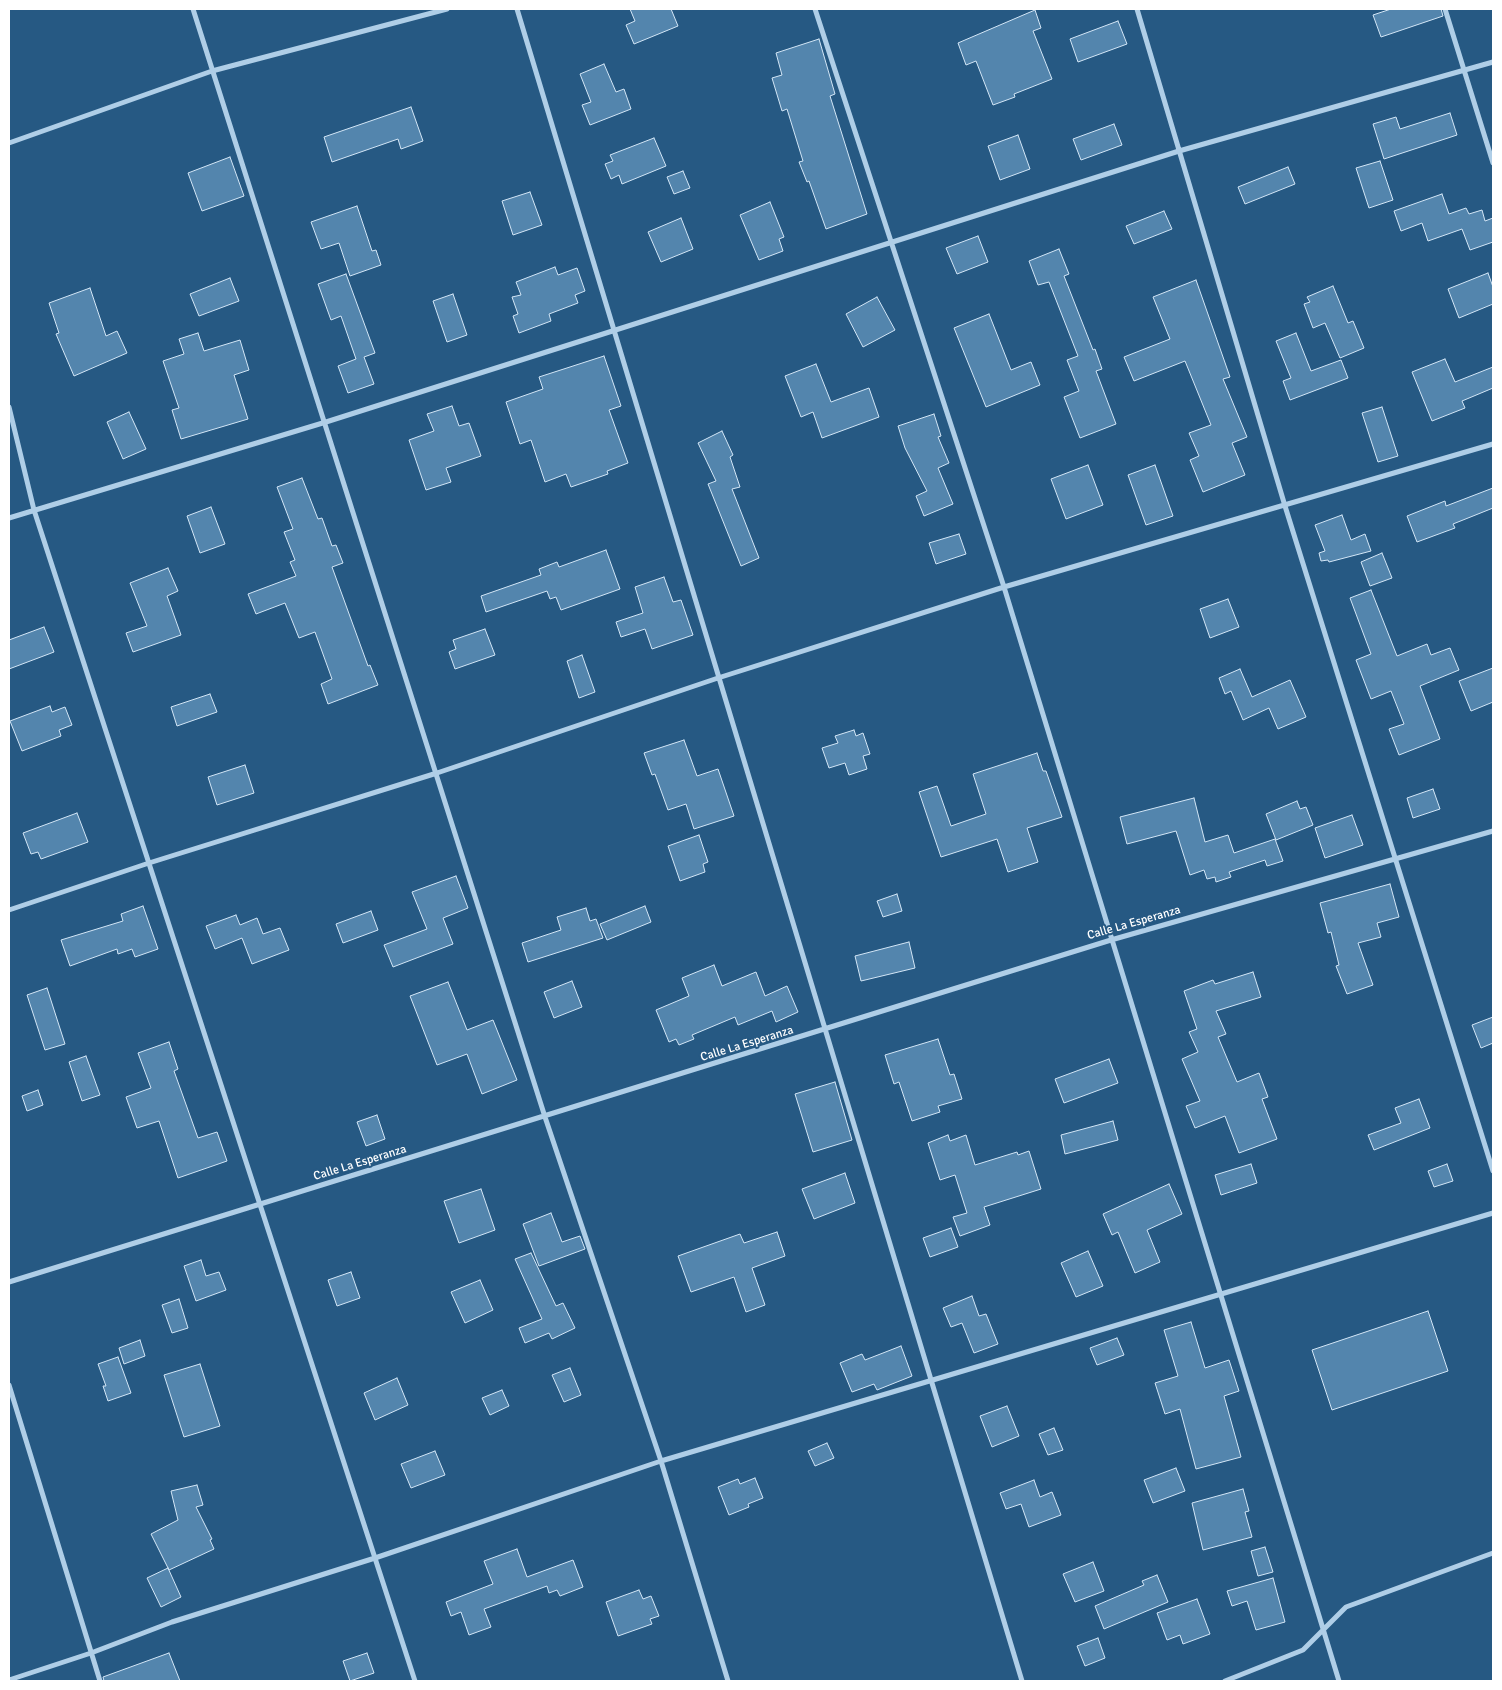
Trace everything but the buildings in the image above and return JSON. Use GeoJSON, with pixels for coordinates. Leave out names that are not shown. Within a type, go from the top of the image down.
{"type":"FeatureCollection","features":[{"type":"Feature","properties":{"kind":"street"},"geometry":{"type":"LineString","coordinates":[[193,9],[326,422],[545,1117],[661,1461],[728,1681]]}},
{"type":"Feature","properties":{"kind":"street"},"geometry":{"type":"LineString","coordinates":[[9,143],[212,71],[447,9]]}},
{"type":"Feature","properties":{"kind":"street"},"geometry":{"type":"LineString","coordinates":[[517,9],[824,1031],[1022,1681]]}},
{"type":"Feature","properties":{"kind":"street"},"geometry":{"type":"LineString","coordinates":[[814,9],[1004,587],[1338,1681]]}},
{"type":"Feature","properties":{"kind":"street"},"geometry":{"type":"LineString","coordinates":[[1137,9],[1285,506],[1493,1171]]}},
{"type":"Feature","properties":{"kind":"street"},"geometry":{"type":"LineString","coordinates":[[1445,9],[1493,163]]}},
{"type":"Feature","properties":{"kind":"street"},"geometry":{"type":"LineString","coordinates":[[9,518],[326,422],[892,244],[1179,151],[1493,62]]}},
{"type":"Feature","properties":{"kind":"street"},"geometry":{"type":"LineString","coordinates":[[9,408],[34,510],[415,1681]]}},
{"type":"Feature","properties":{"kind":"street"},"geometry":{"type":"LineString","coordinates":[[9,910],[149,862],[437,773],[718,678],[1004,587],[1493,444]]}},
{"type":"Feature","properties":{"kind":"street","name":"Calle La Esperanza"},"geometry":{"type":"LineString","coordinates":[[9,1282],[824,1031],[1112,940],[1493,832]]}},
{"type":"Feature","properties":{"kind":"street"},"geometry":{"type":"LineString","coordinates":[[9,1680],[91,1654],[172,1622],[376,1558],[661,1461],[1493,1213]]}},
{"type":"Feature","properties":{"kind":"street"},"geometry":{"type":"LineString","coordinates":[[9,1385],[100,1681]]}},
{"type":"Feature","properties":{"kind":"street"},"geometry":{"type":"LineString","coordinates":[[1225,1681],[1303,1650],[1346,1607],[1493,1553]]}}]}
